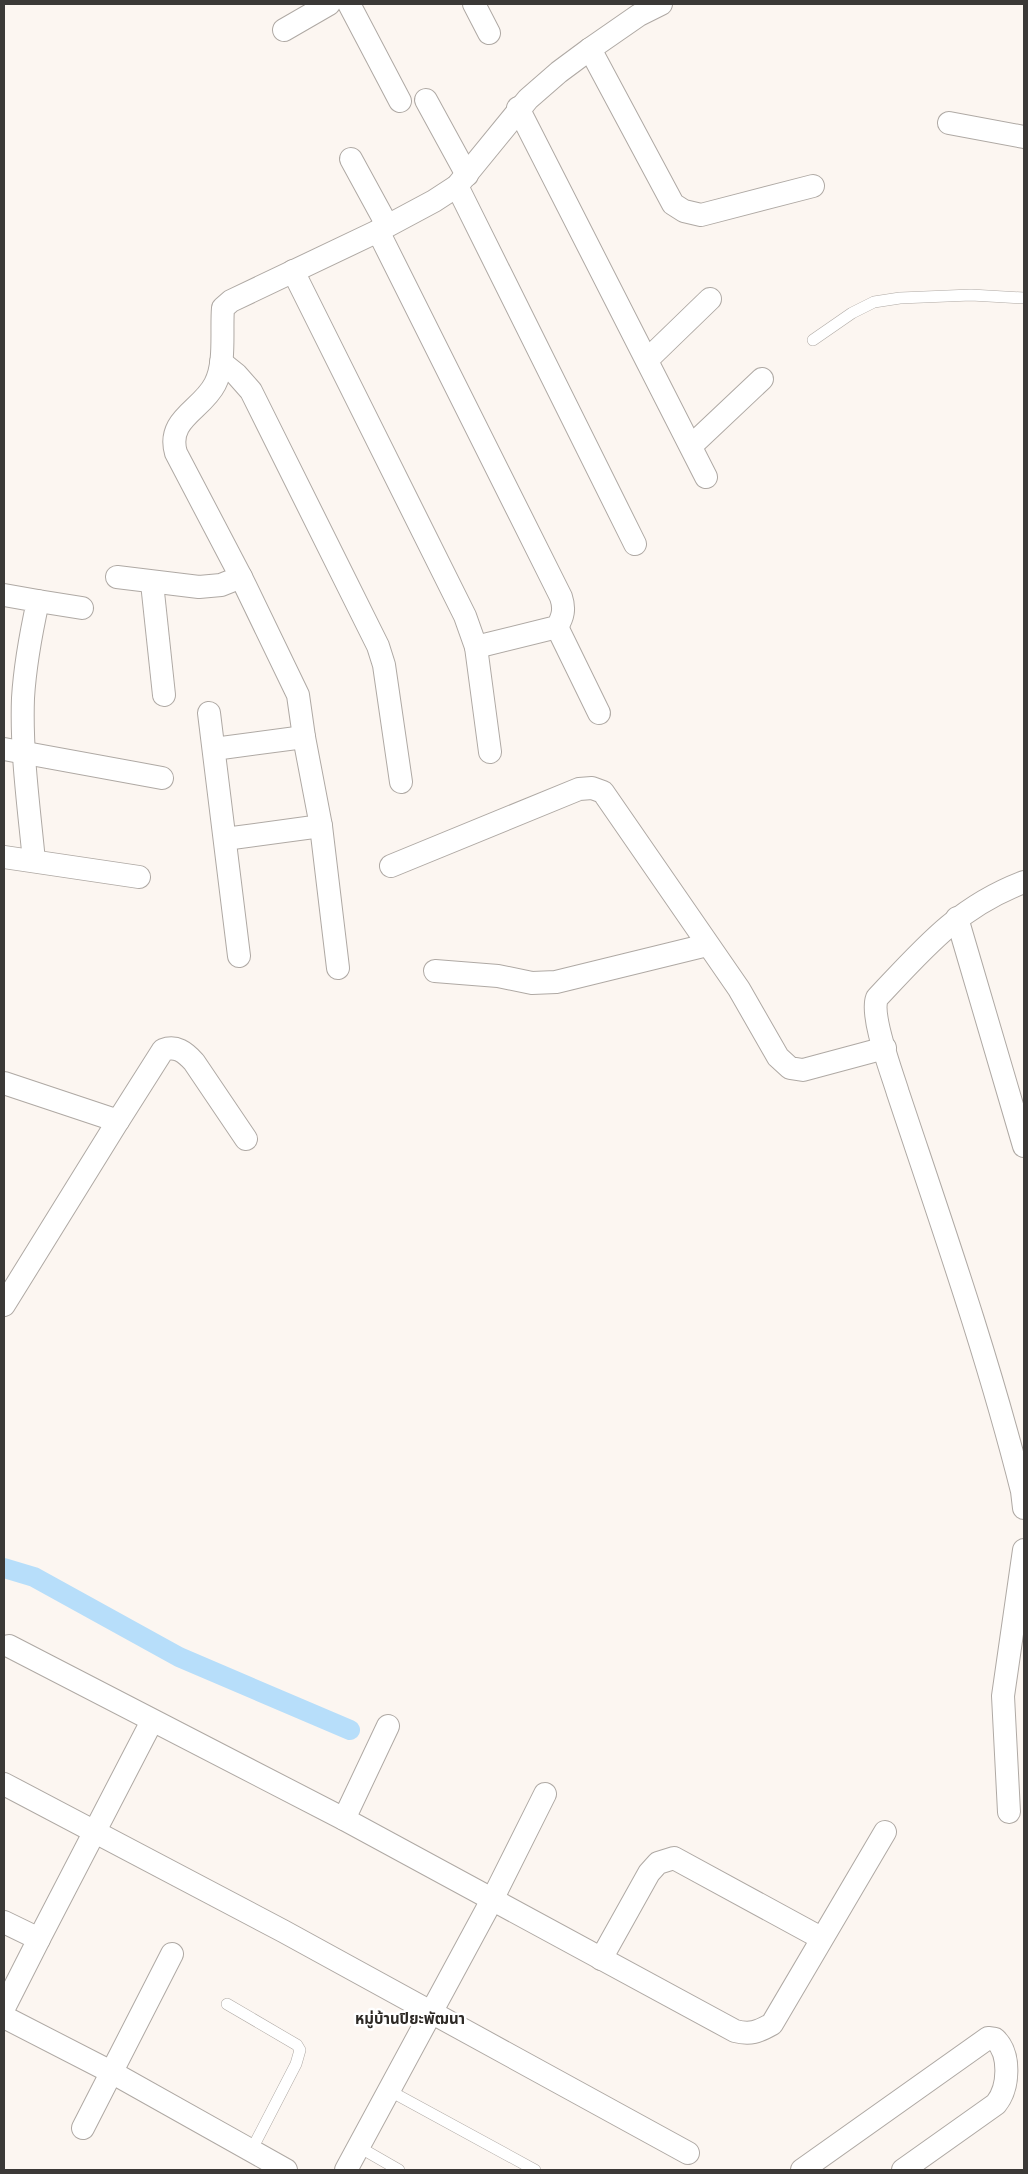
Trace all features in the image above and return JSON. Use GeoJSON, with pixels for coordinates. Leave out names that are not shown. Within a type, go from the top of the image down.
{"type":"FeatureCollection","features":[{"type":"Feature","properties":{"kind":"street"},"geometry":{"type":"LineString","coordinates":[[284,30],[329,4]]}},
{"type":"Feature","properties":{"kind":"street"},"geometry":{"type":"LineString","coordinates":[[349,4],[400,101]]}},
{"type":"Feature","properties":{"kind":"street"},"geometry":{"type":"LineString","coordinates":[[474,4],[489,33]]}},
{"type":"Feature","properties":{"kind":"street"},"geometry":{"type":"LineString","coordinates":[[338,968],[321,826],[298,695],[241,577],[176,453],[173,442],[178,427],[209,394],[216,383],[220,362],[223,308],[231,301],[434,201],[462,180],[518,108],[559,72],[639,15],[661,4]]}},
{"type":"Feature","properties":{"kind":"street"},"geometry":{"type":"LineString","coordinates":[[590,49],[673,204],[684,211],[701,215],[813,186]]}},
{"type":"Feature","properties":{"kind":"street"},"geometry":{"type":"LineString","coordinates":[[426,100],[634,544]]}},
{"type":"Feature","properties":{"kind":"street"},"geometry":{"type":"LineString","coordinates":[[518,108],[706,477]]}},
{"type":"Feature","properties":{"kind":"street"},"geometry":{"type":"LineString","coordinates":[[949,123],[1024,138]]}},
{"type":"Feature","properties":{"kind":"street"},"geometry":{"type":"LineString","coordinates":[[351,159],[382,228],[564,606],[563,618],[557,627],[476,647]]}},
{"type":"Feature","properties":{"kind":"street"},"geometry":{"type":"LineString","coordinates":[[293,271],[465,616],[476,647],[490,752]]}},
{"type":"Feature","properties":{"kind":"street"},"geometry":{"type":"LineString","coordinates":[[647,360],[710,298]]}},
{"type":"Feature","properties":{"kind":"street"},"geometry":{"type":"LineString","coordinates":[[220,362],[236,374],[251,391],[378,646],[384,665],[401,782]]}},
{"type":"Feature","properties":{"kind":"street"},"geometry":{"type":"LineString","coordinates":[[691,446],[762,379]]}},
{"type":"Feature","properties":{"kind":"street"},"geometry":{"type":"LineString","coordinates":[[117,577],[152,583],[199,587],[222,585],[241,577]]}},
{"type":"Feature","properties":{"kind":"street"},"geometry":{"type":"LineString","coordinates":[[152,583],[164,695]]}},
{"type":"Feature","properties":{"kind":"street"},"geometry":{"type":"LineString","coordinates":[[4,595],[82,608]]}},
{"type":"Feature","properties":{"kind":"street"},"geometry":{"type":"LineString","coordinates":[[34,862],[14,750],[23,700],[26,665],[38,601]]}},
{"type":"Feature","properties":{"kind":"street"},"geometry":{"type":"LineString","coordinates":[[557,627],[599,713]]}},
{"type":"Feature","properties":{"kind":"street"},"geometry":{"type":"LineString","coordinates":[[209,713],[239,956]]}},
{"type":"Feature","properties":{"kind":"street"},"geometry":{"type":"LineString","coordinates":[[214,749],[304,737]]}},
{"type":"Feature","properties":{"kind":"street"},"geometry":{"type":"LineString","coordinates":[[14,750],[162,778]]}},
{"type":"Feature","properties":{"kind":"street"},"geometry":{"type":"LineString","coordinates":[[391,866],[579,789],[592,788],[603,792],[739,989],[778,1057],[790,1068],[803,1070],[885,1048]]}},
{"type":"Feature","properties":{"kind":"street"},"geometry":{"type":"LineString","coordinates":[[225,839],[321,826]]}},
{"type":"Feature","properties":{"kind":"street"},"geometry":{"type":"LineString","coordinates":[[4,857],[139,877]]}},
{"type":"Feature","properties":{"kind":"street"},"geometry":{"type":"LineString","coordinates":[[1017,885],[981,902],[939,932],[877,998],[874,1012],[986,1360],[1016,1431],[1024,1508]]}},
{"type":"Feature","properties":{"kind":"street"},"geometry":{"type":"LineString","coordinates":[[957,918],[1024,1146]]}},
{"type":"Feature","properties":{"kind":"street"},"geometry":{"type":"LineString","coordinates":[[435,971],[498,976],[532,983],[556,982],[707,945]]}},
{"type":"Feature","properties":{"kind":"street"},"geometry":{"type":"LineString","coordinates":[[4,1305],[156,1058],[163,1050],[169,1047],[186,1053],[246,1139]]}},
{"type":"Feature","properties":{"kind":"street"},"geometry":{"type":"LineString","coordinates":[[4,1083],[118,1121]]}},
{"type":"Feature","properties":{"kind":"street"},"geometry":{"type":"LineString","coordinates":[[1009,1812],[1003,1696],[1024,1550]]}},
{"type":"Feature","properties":{"kind":"street"},"geometry":{"type":"LineString","coordinates":[[9,1646],[493,1898],[735,2031],[748,2034],[760,2032],[772,2024],[885,1832]]}},
{"type":"Feature","properties":{"kind":"street"},"geometry":{"type":"LineString","coordinates":[[4,2008],[152,1721]]}},
{"type":"Feature","properties":{"kind":"street"},"geometry":{"type":"LineString","coordinates":[[344,1819],[388,1726]]}},
{"type":"Feature","properties":{"kind":"street"},"geometry":{"type":"LineString","coordinates":[[4,1784],[432,2012],[688,2153]]}},
{"type":"Feature","properties":{"kind":"street"},"geometry":{"type":"LineString","coordinates":[[346,2170],[493,1898],[545,1794]]}},
{"type":"Feature","properties":{"kind":"street"},"geometry":{"type":"LineString","coordinates":[[601,1959],[649,1873],[658,1863],[674,1858],[822,1938]]}},
{"type":"Feature","properties":{"kind":"street"},"geometry":{"type":"LineString","coordinates":[[4,1922],[39,1939]]}},
{"type":"Feature","properties":{"kind":"street"},"geometry":{"type":"LineString","coordinates":[[83,2128],[172,1954]]}},
{"type":"Feature","properties":{"kind":"street"},"geometry":{"type":"LineString","coordinates":[[4,2017],[112,2073],[286,2170]]}},
{"type":"Feature","properties":{"kind":"street"},"geometry":{"type":"LineString","coordinates":[[802,2170],[988,2038],[994,2039],[1003,2049],[1006,2086],[1003,2096],[996,2104],[903,2170]]}},
{"type":"Feature","properties":{"kind":"lane"},"geometry":{"type":"LineString","coordinates":[[813,340],[852,313],[874,302],[900,298],[970,295],[1024,298]]}},
{"type":"Feature","properties":{"kind":"lane"},"geometry":{"type":"LineString","coordinates":[[227,2004],[297,2045],[300,2050],[296,2064],[251,2152]]}},
{"type":"Feature","properties":{"kind":"lane"},"geometry":{"type":"LineString","coordinates":[[390,2091],[535,2170]]}},
{"type":"Feature","properties":{"kind":"lane"},"geometry":{"type":"LineString","coordinates":[[359,2147],[399,2170]]}},
{"type":"Feature","properties":{"kind":"waterway"},"geometry":{"type":"LineString","coordinates":[[4,1568],[34,1577],[179,1657],[350,1730]]}},
{"type":"Feature","properties":{"kind":"district","name":"หมู่บ้านปิยะพัฒนา"},"geometry":{"type":"Point","coordinates":[410,2019]}}]}
